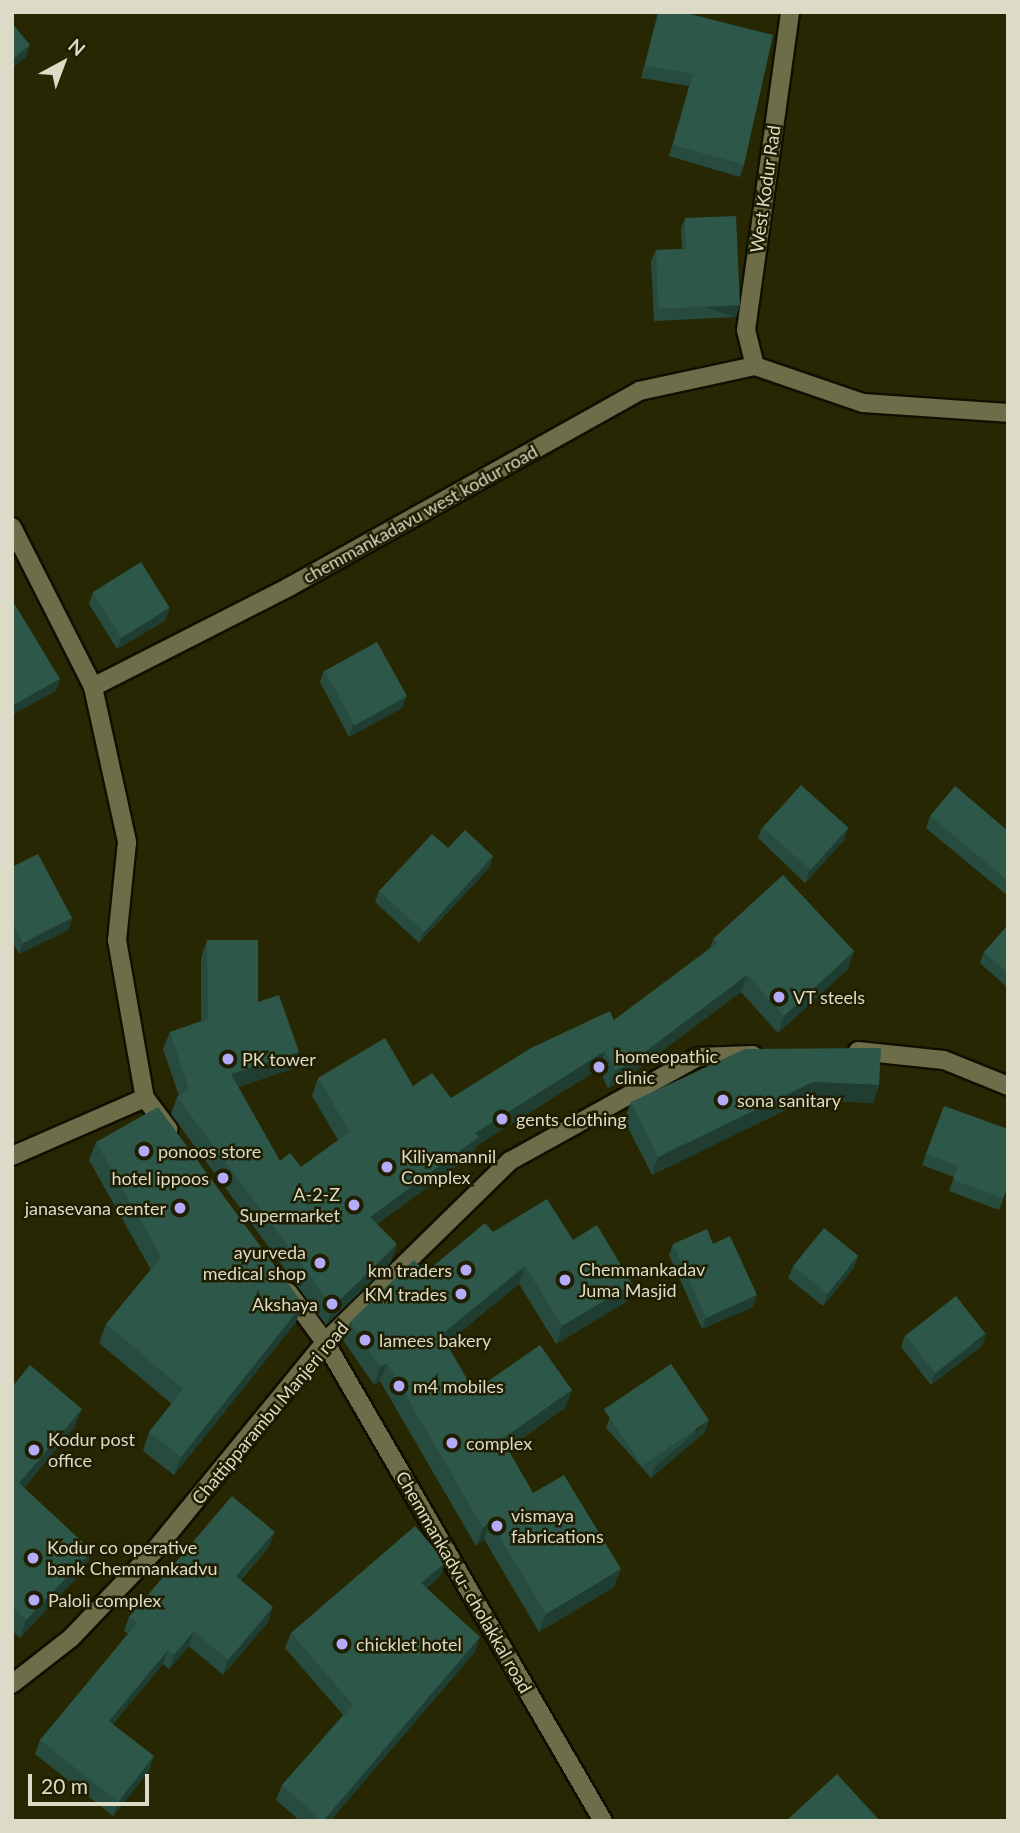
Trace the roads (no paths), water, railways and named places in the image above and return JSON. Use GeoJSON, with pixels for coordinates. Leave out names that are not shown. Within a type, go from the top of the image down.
{"type":"FeatureCollection","features":[{"type":"Feature","properties":{"kind":"street","name":"West Kodur Rad"},"geometry":{"type":"LineString","coordinates":[[755,366],[746,330],[790,12]]}},
{"type":"Feature","properties":{"kind":"street"},"geometry":{"type":"LineString","coordinates":[[755,366],[863,403],[1008,413]]}},
{"type":"Feature","properties":{"kind":"street","name":"chemmankadavu west kodur road"},"geometry":{"type":"LineString","coordinates":[[93,687],[289,587],[639,391],[755,366]]}},
{"type":"Feature","properties":{"kind":"street"},"geometry":{"type":"LineString","coordinates":[[12,527],[93,687],[127,842],[117,940],[145,1098],[178,1143]]}},
{"type":"Feature","properties":{"kind":"street"},"geometry":{"type":"LineString","coordinates":[[832,1052],[944,1060],[1008,1086]]}},
{"type":"Feature","properties":{"kind":"street","name":"Chattipparambu Manjeri road"},"geometry":{"type":"LineString","coordinates":[[12,1684],[71,1639],[155,1550],[325,1342],[510,1161],[698,1057],[779,1054]]}},
{"type":"Feature","properties":{"kind":"street"},"geometry":{"type":"LineString","coordinates":[[12,1156],[145,1098]]}},
{"type":"Feature","properties":{"kind":"street","name":"Chemmankadvu- cholakkal road"},"geometry":{"type":"LineString","coordinates":[[276,1276],[325,1342],[603,1821]]}},
{"type":"Feature","properties":{"kind":"place","name":"VT steels"},"geometry":{"type":"Point","coordinates":[779,997]}},
{"type":"Feature","properties":{"kind":"place","name":"PK tower"},"geometry":{"type":"Point","coordinates":[228,1059]}},
{"type":"Feature","properties":{"kind":"place","name":"homeopathic clinic"},"geometry":{"type":"Point","coordinates":[599,1067]}},
{"type":"Feature","properties":{"kind":"place","name":"sona sanitary"},"geometry":{"type":"Point","coordinates":[723,1100]}},
{"type":"Feature","properties":{"kind":"place","name":"gents clothing"},"geometry":{"type":"Point","coordinates":[502,1119]}},
{"type":"Feature","properties":{"kind":"place","name":"ponoos store"},"geometry":{"type":"Point","coordinates":[144,1151]}},
{"type":"Feature","properties":{"kind":"place","name":"Kiliyamannil Complex"},"geometry":{"type":"Point","coordinates":[387,1167]}},
{"type":"Feature","properties":{"kind":"place","name":"hotel ippoos"},"geometry":{"type":"Point","coordinates":[223,1178]}},
{"type":"Feature","properties":{"kind":"place","name":"A-2-Z Supermarket"},"geometry":{"type":"Point","coordinates":[354,1205]}},
{"type":"Feature","properties":{"kind":"place","name":"janasevana center"},"geometry":{"type":"Point","coordinates":[180,1208]}},
{"type":"Feature","properties":{"kind":"place","name":"ayurveda medical shop"},"geometry":{"type":"Point","coordinates":[320,1263]}},
{"type":"Feature","properties":{"kind":"place","name":"km traders"},"geometry":{"type":"Point","coordinates":[466,1270]}},
{"type":"Feature","properties":{"kind":"place","name":"Chemmankadav Juma Masjid"},"geometry":{"type":"Point","coordinates":[565,1280]}},
{"type":"Feature","properties":{"kind":"place","name":"KM trades"},"geometry":{"type":"Point","coordinates":[461,1294]}},
{"type":"Feature","properties":{"kind":"place","name":"Akshaya"},"geometry":{"type":"Point","coordinates":[332,1304]}},
{"type":"Feature","properties":{"kind":"place","name":"lamees bakery"},"geometry":{"type":"Point","coordinates":[365,1340]}},
{"type":"Feature","properties":{"kind":"place","name":"m4 mobiles"},"geometry":{"type":"Point","coordinates":[399,1386]}},
{"type":"Feature","properties":{"kind":"place","name":"complex"},"geometry":{"type":"Point","coordinates":[452,1443]}},
{"type":"Feature","properties":{"kind":"place","name":"Kodur post office"},"geometry":{"type":"Point","coordinates":[34,1450]}},
{"type":"Feature","properties":{"kind":"place","name":"vismaya fabrications"},"geometry":{"type":"Point","coordinates":[497,1526]}},
{"type":"Feature","properties":{"kind":"place","name":"Kodur co operative bank Chemmankadvu"},"geometry":{"type":"Point","coordinates":[33,1558]}},
{"type":"Feature","properties":{"kind":"place","name":"Paloli complex"},"geometry":{"type":"Point","coordinates":[34,1600]}},
{"type":"Feature","properties":{"kind":"place","name":"chicklet hotel"},"geometry":{"type":"Point","coordinates":[342,1644]}}]}
